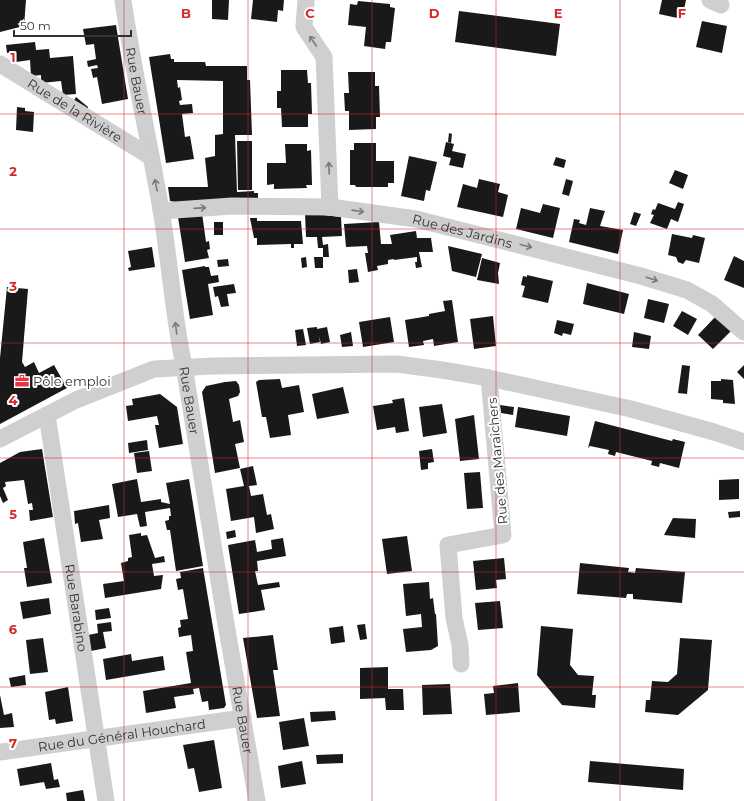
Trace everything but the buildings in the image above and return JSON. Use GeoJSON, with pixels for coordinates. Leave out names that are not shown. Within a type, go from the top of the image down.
{"type":"FeatureCollection","features":[{"type":"Feature","properties":{"kind":"street","name":"Rue Bauer"},"geometry":{"type":"LineString","coordinates":[[123,0],[129,41],[161,211],[178,337],[257,801]]}},
{"type":"Feature","properties":{"kind":"street"},"geometry":{"type":"LineString","coordinates":[[306,0],[304,27],[324,58],[330,207]]}},
{"type":"Feature","properties":{"kind":"street","name":"Rue de la Rivière"},"geometry":{"type":"LineString","coordinates":[[0,64],[151,156]]}},
{"type":"Feature","properties":{"kind":"street","name":"Rue des Jardins"},"geometry":{"type":"LineString","coordinates":[[161,211],[232,206],[330,207],[416,219],[641,276],[687,290],[712,304],[744,332]]}},
{"type":"Feature","properties":{"kind":"street","name":"Rue des Maraîchers"},"geometry":{"type":"LineString","coordinates":[[0,438],[76,400],[154,369],[184,366],[397,364],[489,378],[631,409],[744,442]]}},
{"type":"Feature","properties":{"kind":"street","name":"Rue des Maraîchers"},"geometry":{"type":"LineString","coordinates":[[461,664],[460,645],[454,618],[448,545],[503,535],[489,378]]}},
{"type":"Feature","properties":{"kind":"street","name":"Rue Barabino"},"geometry":{"type":"LineString","coordinates":[[47,414],[106,801]]}},
{"type":"Feature","properties":{"kind":"street","name":"Rue du Général Houchard"},"geometry":{"type":"LineString","coordinates":[[0,752],[243,718]]}},
{"type":"Feature","properties":{"kind":"place","name":"Pôle emploi"},"geometry":{"type":"Point","coordinates":[22,381]}}]}
